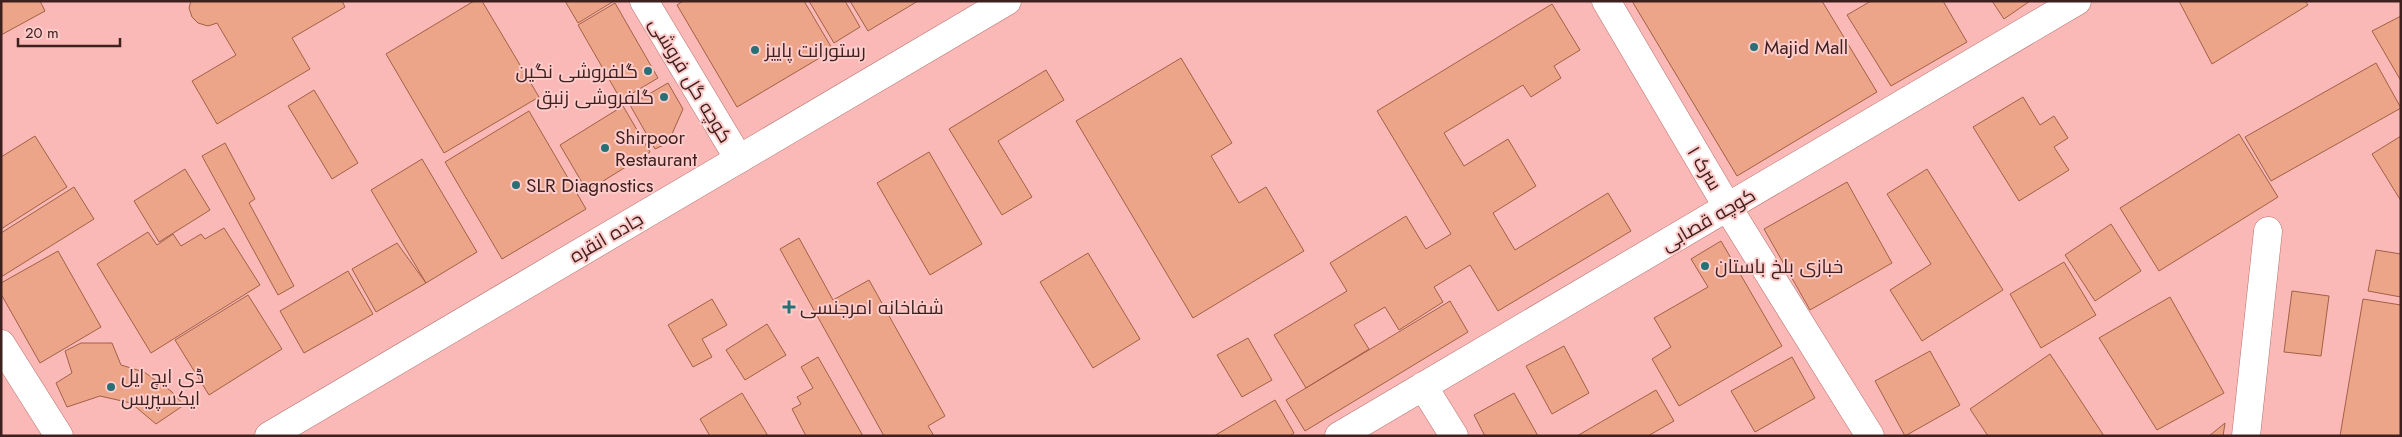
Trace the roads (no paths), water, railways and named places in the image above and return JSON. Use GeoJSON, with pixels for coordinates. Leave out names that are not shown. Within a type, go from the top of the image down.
{"type":"FeatureCollection","features":[{"type":"Feature","properties":{"kind":"street","name":"کوچه گل فروشی"},"geometry":{"type":"LineString","coordinates":[[644,1],[738,159]]}},
{"type":"Feature","properties":{"kind":"street","name":"جادہ انقرہ"},"geometry":{"type":"LineString","coordinates":[[269,436],[1007,1]]}},
{"type":"Feature","properties":{"kind":"street","name":"سرک ۱"},"geometry":{"type":"LineString","coordinates":[[1606,1],[1728,208],[1870,436]]}},
{"type":"Feature","properties":{"kind":"street","name":"کوچه قصابی"},"geometry":{"type":"LineString","coordinates":[[1339,436],[2077,1]]}},
{"type":"Feature","properties":{"kind":"street"},"geometry":{"type":"LineString","coordinates":[[2246,436],[2268,231]]}},
{"type":"Feature","properties":{"kind":"street"},"geometry":{"type":"LineString","coordinates":[[1,344],[58,436]]}},
{"type":"Feature","properties":{"kind":"street"},"geometry":{"type":"LineString","coordinates":[[1422,386],[1454,436]]}},
{"type":"Feature","properties":{"kind":"place","name":"Majid Mall"},"geometry":{"type":"Point","coordinates":[1754,47]}},
{"type":"Feature","properties":{"kind":"place","name":"رستورانت پاییز"},"geometry":{"type":"Point","coordinates":[755,50]}},
{"type":"Feature","properties":{"kind":"place","name":"گلفروشی نگین"},"geometry":{"type":"Point","coordinates":[648,71]}},
{"type":"Feature","properties":{"kind":"place","name":"گلفروشی زنبق"},"geometry":{"type":"Point","coordinates":[664,97]}},
{"type":"Feature","properties":{"kind":"place","name":"Shirpoor Restaurant"},"geometry":{"type":"Point","coordinates":[605,148]}},
{"type":"Feature","properties":{"kind":"place","name":"SLR Diagnostics"},"geometry":{"type":"Point","coordinates":[516,185]}},
{"type":"Feature","properties":{"kind":"place","name":"خبازی بلخ باستان"},"geometry":{"type":"Point","coordinates":[1705,266]}},
{"type":"Feature","properties":{"kind":"place","name":"شفاخانه امرجنسی"},"geometry":{"type":"Point","coordinates":[789,307]}},
{"type":"Feature","properties":{"kind":"place","name":"ڈی ایچ ایل ایکسپریس"},"geometry":{"type":"Point","coordinates":[111,387]}}]}
